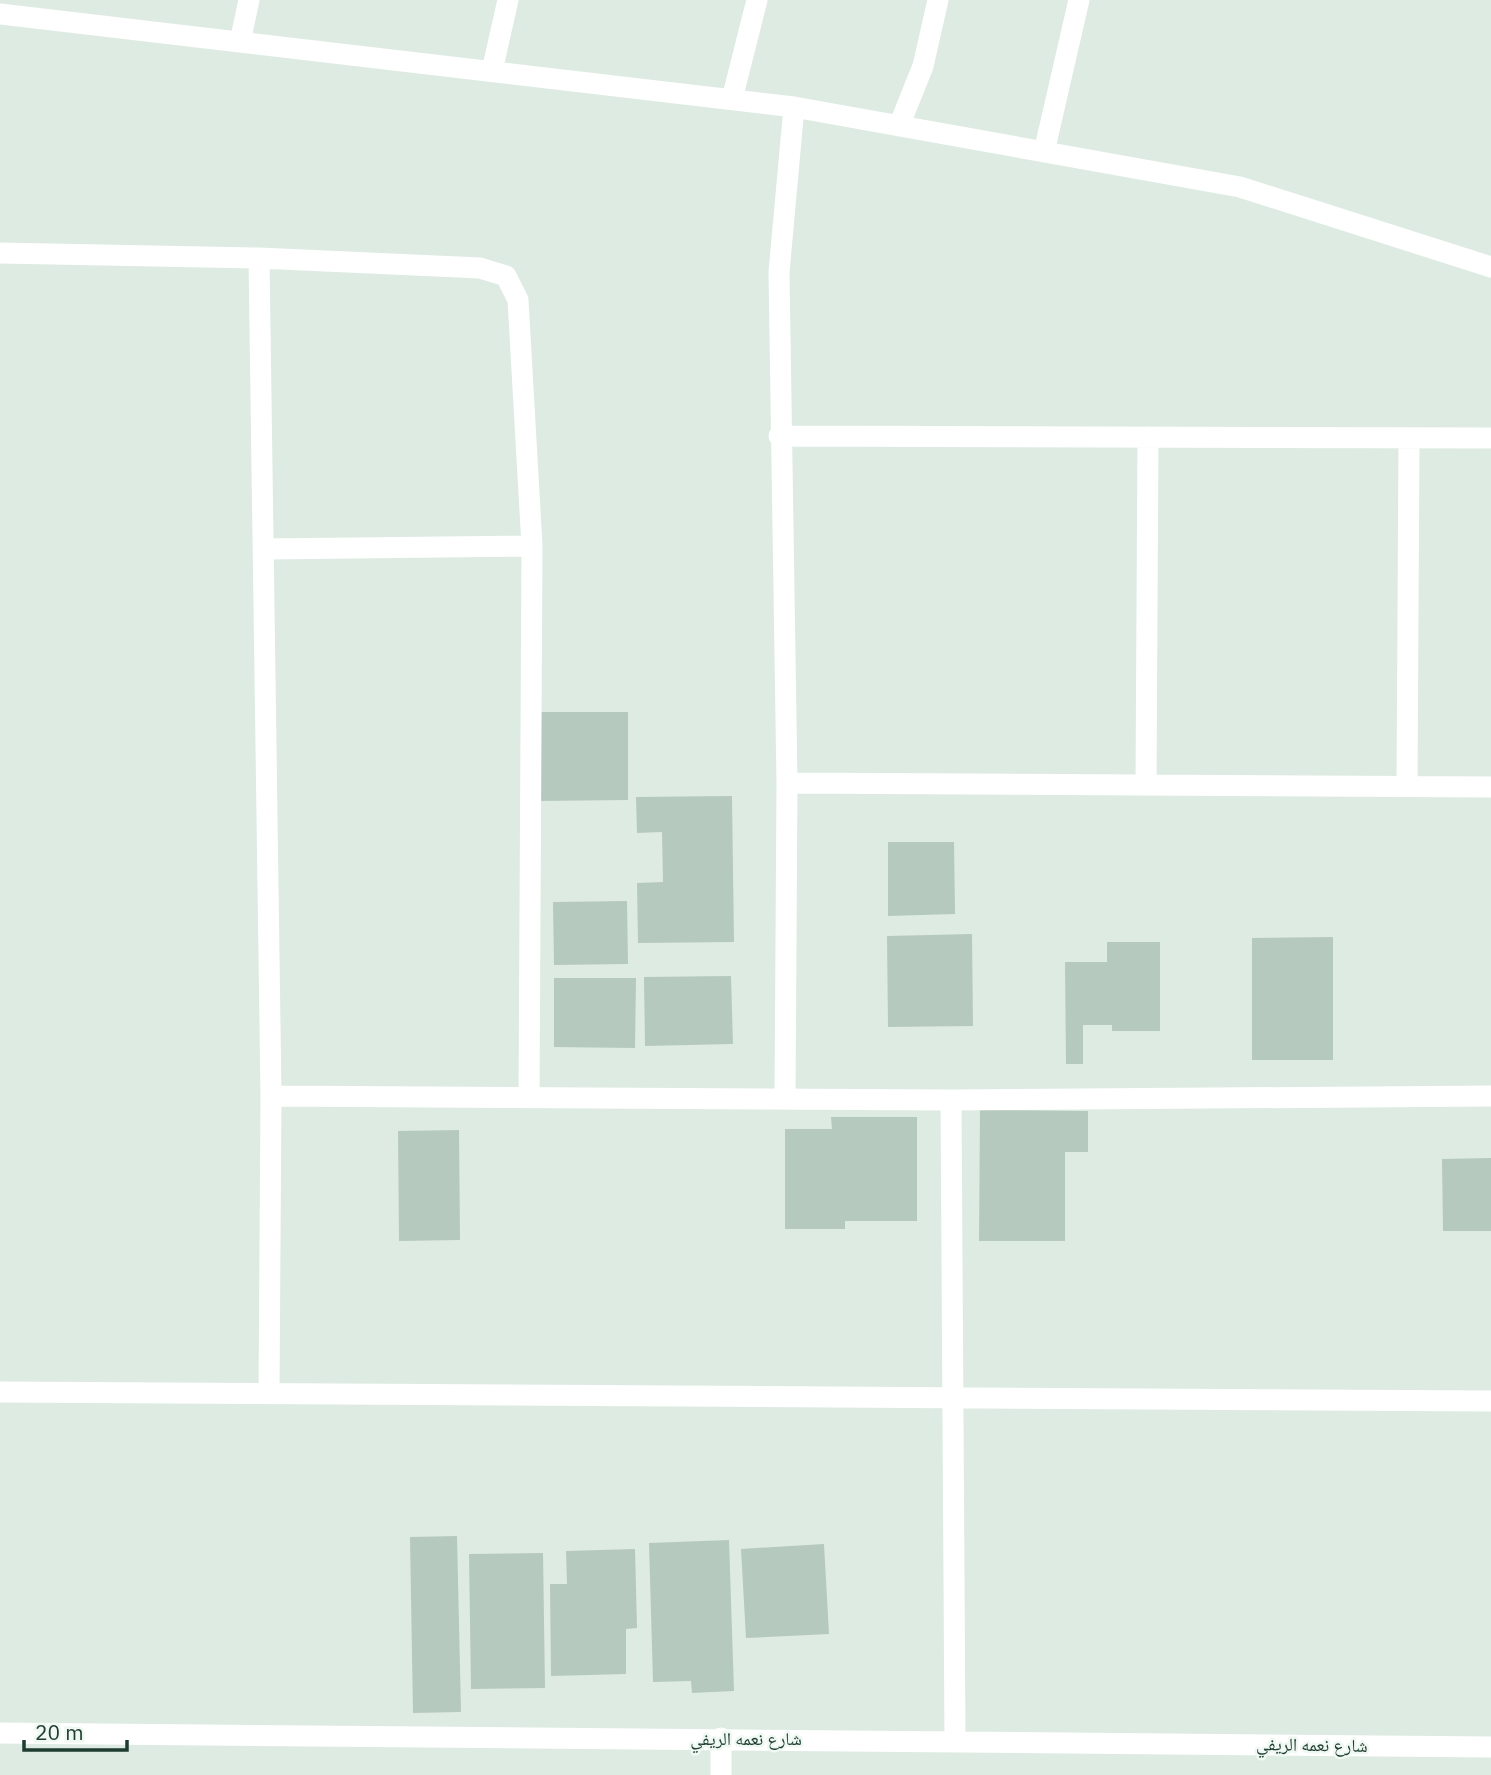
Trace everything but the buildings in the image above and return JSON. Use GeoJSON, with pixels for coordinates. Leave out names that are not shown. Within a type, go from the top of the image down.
{"type":"FeatureCollection","features":[{"type":"Feature","properties":{"kind":"street"},"geometry":{"type":"LineString","coordinates":[[240,42],[249,0]]}},
{"type":"Feature","properties":{"kind":"street"},"geometry":{"type":"LineString","coordinates":[[492,71],[508,0]]}},
{"type":"Feature","properties":{"kind":"street"},"geometry":{"type":"LineString","coordinates":[[732,99],[757,0]]}},
{"type":"Feature","properties":{"kind":"street"},"geometry":{"type":"LineString","coordinates":[[899,126],[923,66],[938,0]]}},
{"type":"Feature","properties":{"kind":"street"},"geometry":{"type":"LineString","coordinates":[[1044,152],[1079,0]]}},
{"type":"Feature","properties":{"kind":"street"},"geometry":{"type":"LineString","coordinates":[[0,14],[794,107],[1240,187],[1491,267]]}},
{"type":"Feature","properties":{"kind":"street"},"geometry":{"type":"LineString","coordinates":[[785,1098],[787,783],[779,436],[779,272],[794,107]]}},
{"type":"Feature","properties":{"kind":"street"},"geometry":{"type":"LineString","coordinates":[[0,253],[259,258],[480,268],[506,276],[518,300],[532,546],[529,1097]]}},
{"type":"Feature","properties":{"kind":"street"},"geometry":{"type":"LineString","coordinates":[[259,258],[271,1096],[269,1393]]}},
{"type":"Feature","properties":{"kind":"street"},"geometry":{"type":"LineString","coordinates":[[779,436],[1491,439]]}},
{"type":"Feature","properties":{"kind":"street"},"geometry":{"type":"LineString","coordinates":[[1146,785],[1148,438]]}},
{"type":"Feature","properties":{"kind":"street"},"geometry":{"type":"LineString","coordinates":[[1407,786],[1409,439]]}},
{"type":"Feature","properties":{"kind":"street"},"geometry":{"type":"LineString","coordinates":[[264,549],[532,546]]}},
{"type":"Feature","properties":{"kind":"street"},"geometry":{"type":"LineString","coordinates":[[787,783],[1491,787]]}},
{"type":"Feature","properties":{"kind":"street"},"geometry":{"type":"LineString","coordinates":[[271,1096],[951,1100],[1491,1096]]}},
{"type":"Feature","properties":{"kind":"street"},"geometry":{"type":"LineString","coordinates":[[951,1100],[955,1740]]}},
{"type":"Feature","properties":{"kind":"street"},"geometry":{"type":"LineString","coordinates":[[0,1392],[954,1395],[1491,1401]]}},
{"type":"Feature","properties":{"kind":"street","name":"شارع نعمه الريفي"},"geometry":{"type":"LineString","coordinates":[[0,1733],[1491,1747]]}},
{"type":"Feature","properties":{"kind":"street"},"geometry":{"type":"LineString","coordinates":[[721,1738],[721,1775]]}}]}
